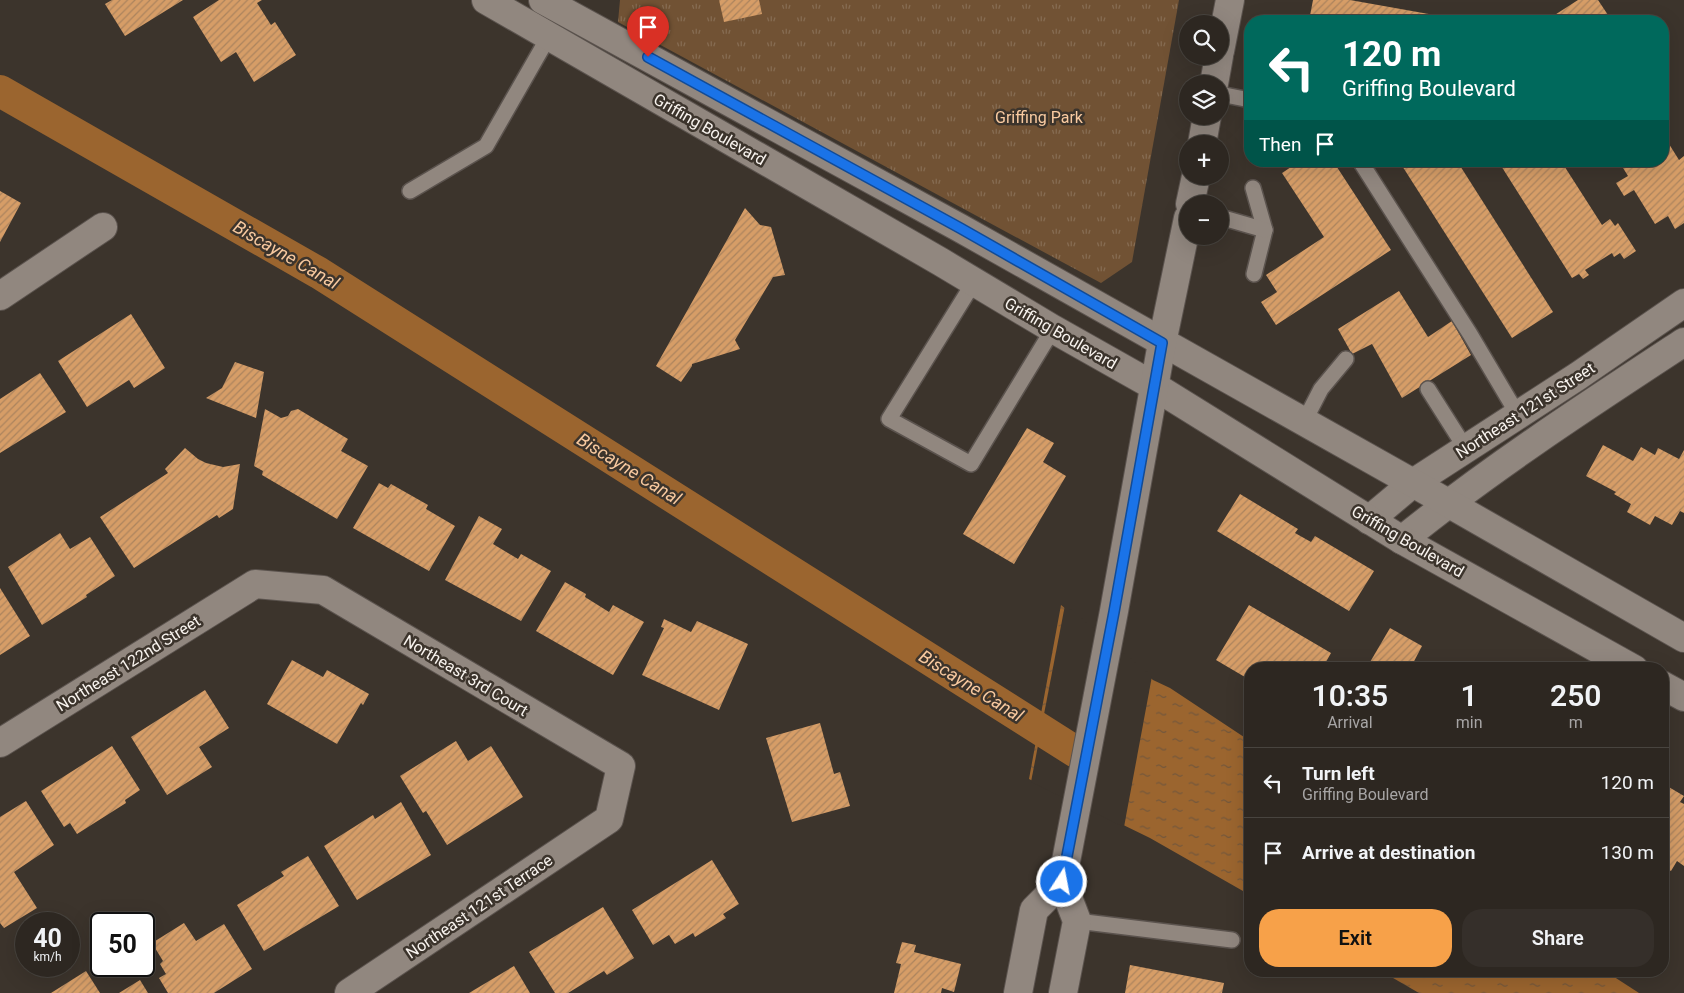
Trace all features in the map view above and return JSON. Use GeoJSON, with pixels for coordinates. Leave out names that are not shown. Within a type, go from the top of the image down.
{"type":"FeatureCollection","features":[{"type":"Feature","properties":{"kind":"street","name":"Griffing Boulevard"},"geometry":{"type":"LineString","coordinates":[[486,0],[529,10],[549,36],[1154,386],[1402,540],[1621,662]]}},
{"type":"Feature","properties":{"kind":"street","name":"Griffing Boulevard"},"geometry":{"type":"LineString","coordinates":[[543,0],[960,228],[1684,638]]}},
{"type":"Feature","properties":{"kind":"street"},"geometry":{"type":"LineString","coordinates":[[1227,15],[1230,0]]}},
{"type":"Feature","properties":{"kind":"street"},"geometry":{"type":"LineString","coordinates":[[0,296],[103,227]]}},
{"type":"Feature","properties":{"kind":"street"},"geometry":{"type":"LineString","coordinates":[[1063,993],[1077,921],[1062,882],[1114,612],[1162,343],[1182,245]]}},
{"type":"Feature","properties":{"kind":"street","name":"Northeast 121st Street"},"geometry":{"type":"LineString","coordinates":[[1369,520],[1413,483],[1684,303]]}},
{"type":"Feature","properties":{"kind":"street","name":"Northeast 121st Street"},"geometry":{"type":"LineString","coordinates":[[1402,540],[1447,503],[1684,342]]}},
{"type":"Feature","properties":{"kind":"street","name":"Northeast 122nd Street"},"geometry":{"type":"LineString","coordinates":[[0,743],[255,584]]}},
{"type":"Feature","properties":{"kind":"street","name":"Northeast 3rd Court"},"geometry":{"type":"LineString","coordinates":[[255,584],[323,590],[621,766],[609,819]]}},
{"type":"Feature","properties":{"kind":"street"},"geometry":{"type":"LineString","coordinates":[[1669,689],[1684,697]]}},
{"type":"Feature","properties":{"kind":"street","name":"Northeast 121st Terrace"},"geometry":{"type":"LineString","coordinates":[[349,993],[609,819]]}},
{"type":"Feature","properties":{"kind":"street"},"geometry":{"type":"LineString","coordinates":[[1018,993],[1034,910],[1062,882]]}},
{"type":"Feature","properties":{"kind":"lane"},"geometry":{"type":"LineString","coordinates":[[410,191],[486,146],[549,36]]}},
{"type":"Feature","properties":{"kind":"lane"},"geometry":{"type":"LineString","coordinates":[[1229,96],[1244,99]]}},
{"type":"Feature","properties":{"kind":"lane"},"geometry":{"type":"LineString","coordinates":[[1364,167],[1470,334],[1518,415]]}},
{"type":"Feature","properties":{"kind":"lane"},"geometry":{"type":"LineString","coordinates":[[1253,188],[1265,230],[1254,274]]}},
{"type":"Feature","properties":{"kind":"lane"},"geometry":{"type":"LineString","coordinates":[[1229,220],[1265,230]]}},
{"type":"Feature","properties":{"kind":"lane"},"geometry":{"type":"LineString","coordinates":[[974,282],[889,419],[971,464],[1053,329]]}},
{"type":"Feature","properties":{"kind":"lane"},"geometry":{"type":"LineString","coordinates":[[1304,422],[1320,389],[1346,359]]}},
{"type":"Feature","properties":{"kind":"lane"},"geometry":{"type":"LineString","coordinates":[[1428,389],[1466,449]]}},
{"type":"Feature","properties":{"kind":"lane"},"geometry":{"type":"LineString","coordinates":[[1077,921],[1232,940]]}},
{"type":"Feature","properties":{"kind":"green space","name":"Griffing Park"},"geometry":{"type":"Polygon","coordinates":[[[620,0],[1179,0],[1132,262],[1101,283],[618,22],[620,0]]]}},
{"type":"Feature","properties":{"kind":"water"},"geometry":{"type":"Polygon","coordinates":[[[1061,605],[1153,680],[1170,688],[1244,737],[1244,892],[1150,838],[1029,779],[1061,605]]]}},
{"type":"Feature","properties":{"kind":"water"},"geometry":{"type":"Polygon","coordinates":[[[1391,977],[1614,977],[1639,993],[1419,993],[1391,977]]]}},
{"type":"Feature","properties":{"kind":"pier"},"geometry":{"type":"Polygon","coordinates":[[[1065,605],[1152,676],[1124,827],[1031,782],[1065,605]]]}},
{"type":"Feature","properties":{"kind":"building"},"geometry":{"type":"Polygon","coordinates":[[[112,0],[183,0],[125,36],[105,4],[112,0]]]}},
{"type":"Feature","properties":{"kind":"building"},"geometry":{"type":"Polygon","coordinates":[[[219,0],[262,0],[257,3],[271,25],[275,22],[296,55],[254,82],[236,52],[221,62],[193,17],[219,0]]]}},
{"type":"Feature","properties":{"kind":"building"},"geometry":{"type":"Polygon","coordinates":[[[719,0],[759,0],[762,14],[724,22],[719,0]]]}},
{"type":"Feature","properties":{"kind":"building"},"geometry":{"type":"Polygon","coordinates":[[[1313,0],[1350,0],[1434,15],[1310,15],[1313,0]]]}},
{"type":"Feature","properties":{"kind":"building"},"geometry":{"type":"Polygon","coordinates":[[[1578,0],[1598,0],[1608,15],[1555,15],[1578,0]]]}},
{"type":"Feature","properties":{"kind":"building"},"geometry":{"type":"Polygon","coordinates":[[[1669,144],[1679,160],[1684,156],[1684,223],[1675,229],[1668,216],[1655,224],[1634,190],[1624,196],[1616,183],[1628,176],[1622,167],[1669,167],[1669,144]]]}},
{"type":"Feature","properties":{"kind":"building"},"geometry":{"type":"Polygon","coordinates":[[[1291,167],[1337,167],[1391,250],[1276,325],[1261,302],[1277,292],[1266,275],[1324,237],[1282,173],[1291,167]]]}},
{"type":"Feature","properties":{"kind":"building"},"geometry":{"type":"Polygon","coordinates":[[[1403,167],[1461,167],[1553,312],[1512,338],[1403,167]]]}},
{"type":"Feature","properties":{"kind":"building"},"geometry":{"type":"Polygon","coordinates":[[[1502,167],[1565,167],[1602,225],[1610,219],[1615,226],[1618,223],[1636,251],[1624,259],[1620,253],[1614,257],[1612,253],[1585,270],[1589,275],[1583,279],[1579,274],[1572,278],[1502,167]]]}},
{"type":"Feature","properties":{"kind":"building"},"geometry":{"type":"Polygon","coordinates":[[[0,191],[21,203],[0,242],[0,191]]]}},
{"type":"Feature","properties":{"kind":"building"},"geometry":{"type":"Polygon","coordinates":[[[745,208],[760,225],[771,227],[785,275],[773,277],[735,340],[740,349],[692,364],[681,382],[656,366],[745,208]]]}},
{"type":"Feature","properties":{"kind":"building"},"geometry":{"type":"Polygon","coordinates":[[[1399,291],[1428,337],[1452,321],[1471,355],[1402,398],[1372,344],[1352,354],[1338,329],[1399,291]]]}},
{"type":"Feature","properties":{"kind":"building"},"geometry":{"type":"Polygon","coordinates":[[[131,314],[165,368],[134,388],[129,380],[87,407],[58,361],[131,314]]]}},
{"type":"Feature","properties":{"kind":"building"},"geometry":{"type":"Polygon","coordinates":[[[235,362],[264,372],[256,418],[206,398],[222,388],[235,362]]]}},
{"type":"Feature","properties":{"kind":"building"},"geometry":{"type":"Polygon","coordinates":[[[40,373],[66,412],[0,453],[0,399],[40,373]]]}},
{"type":"Feature","properties":{"kind":"building"},"geometry":{"type":"Polygon","coordinates":[[[265,409],[281,418],[288,416],[291,411],[298,409],[348,439],[341,451],[368,466],[337,519],[262,475],[263,471],[254,466],[265,409]]]}},
{"type":"Feature","properties":{"kind":"building"},"geometry":{"type":"Polygon","coordinates":[[[1027,428],[1054,443],[1043,462],[1066,476],[1014,564],[963,534],[1027,428]]]}},
{"type":"Feature","properties":{"kind":"building"},"geometry":{"type":"Polygon","coordinates":[[[1603,445],[1633,461],[1641,447],[1655,455],[1658,448],[1679,459],[1684,450],[1684,513],[1680,511],[1672,525],[1655,516],[1650,525],[1627,512],[1631,504],[1614,494],[1616,492],[1586,476],[1603,445]]]}},
{"type":"Feature","properties":{"kind":"building"},"geometry":{"type":"Polygon","coordinates":[[[185,448],[206,463],[223,467],[240,464],[233,509],[219,518],[217,515],[134,568],[100,517],[168,473],[165,469],[185,448]]]}},
{"type":"Feature","properties":{"kind":"building"},"geometry":{"type":"Polygon","coordinates":[[[379,483],[388,488],[391,484],[428,505],[426,509],[455,526],[429,571],[353,528],[379,483]]]}},
{"type":"Feature","properties":{"kind":"building"},"geometry":{"type":"Polygon","coordinates":[[[1240,494],[1298,529],[1295,533],[1311,542],[1315,536],[1374,571],[1349,611],[1217,531],[1240,494]]]}},
{"type":"Feature","properties":{"kind":"building"},"geometry":{"type":"Polygon","coordinates":[[[479,516],[502,529],[493,544],[518,559],[521,554],[551,571],[521,621],[445,580],[479,516]]]}},
{"type":"Feature","properties":{"kind":"building"},"geometry":{"type":"Polygon","coordinates":[[[60,533],[70,549],[90,537],[115,576],[86,595],[87,597],[42,625],[8,567],[60,533]]]}},
{"type":"Feature","properties":{"kind":"building"},"geometry":{"type":"Polygon","coordinates":[[[565,582],[586,594],[585,597],[609,612],[613,605],[644,622],[613,675],[536,631],[565,582]]]}},
{"type":"Feature","properties":{"kind":"building"},"geometry":{"type":"Polygon","coordinates":[[[0,588],[30,636],[0,655],[0,588]]]}},
{"type":"Feature","properties":{"kind":"building"},"geometry":{"type":"Polygon","coordinates":[[[1249,605],[1331,653],[1326,662],[1244,662],[1244,676],[1216,660],[1249,605]]]}},
{"type":"Feature","properties":{"kind":"building"},"geometry":{"type":"Polygon","coordinates":[[[664,619],[691,632],[697,621],[748,644],[719,710],[642,675],[664,628],[661,627],[664,619]]]}},
{"type":"Feature","properties":{"kind":"building"},"geometry":{"type":"Polygon","coordinates":[[[1390,628],[1422,646],[1414,662],[1370,662],[1390,628]]]}},
{"type":"Feature","properties":{"kind":"building"},"geometry":{"type":"Polygon","coordinates":[[[292,660],[323,677],[327,670],[369,694],[363,705],[361,703],[337,744],[267,704],[292,660]]]}},
{"type":"Feature","properties":{"kind":"building"},"geometry":{"type":"Polygon","coordinates":[[[205,690],[229,728],[199,747],[212,767],[167,795],[131,737],[205,690]]]}},
{"type":"Feature","properties":{"kind":"building"},"geometry":{"type":"Polygon","coordinates":[[[820,723],[834,774],[840,772],[850,806],[792,822],[766,738],[820,723]]]}},
{"type":"Feature","properties":{"kind":"building"},"geometry":{"type":"Polygon","coordinates":[[[456,741],[468,761],[491,746],[523,797],[447,845],[426,811],[423,813],[400,776],[456,741]]]}},
{"type":"Feature","properties":{"kind":"building"},"geometry":{"type":"Polygon","coordinates":[[[112,746],[140,790],[125,800],[126,803],[77,834],[70,823],[64,827],[41,791],[112,746]]]}},
{"type":"Feature","properties":{"kind":"building"},"geometry":{"type":"Polygon","coordinates":[[[1669,787],[1684,796],[1680,802],[1684,804],[1684,866],[1677,861],[1671,871],[1669,870],[1669,787]]]}},
{"type":"Feature","properties":{"kind":"building"},"geometry":{"type":"Polygon","coordinates":[[[26,801],[54,845],[14,872],[37,908],[30,912],[15,912],[15,921],[4,928],[0,923],[0,817],[26,801]]]}},
{"type":"Feature","properties":{"kind":"building"},"geometry":{"type":"Polygon","coordinates":[[[401,802],[431,855],[357,900],[324,846],[373,815],[375,819],[401,802]]]}},
{"type":"Feature","properties":{"kind":"building"},"geometry":{"type":"Polygon","coordinates":[[[308,856],[339,906],[264,951],[237,905],[284,876],[281,872],[308,856]]]}},
{"type":"Feature","properties":{"kind":"building"},"geometry":{"type":"Polygon","coordinates":[[[712,860],[739,904],[723,914],[726,918],[695,937],[693,933],[675,944],[669,935],[653,945],[632,910],[712,860]]]}},
{"type":"Feature","properties":{"kind":"building"},"geometry":{"type":"Polygon","coordinates":[[[603,907],[634,958],[607,975],[604,971],[568,993],[555,993],[529,952],[603,907]]]}},
{"type":"Feature","properties":{"kind":"building"},"geometry":{"type":"Polygon","coordinates":[[[184,923],[196,941],[224,924],[252,969],[214,993],[168,993],[159,978],[166,974],[160,964],[163,961],[155,948],[155,941],[184,923]]]}},
{"type":"Feature","properties":{"kind":"building"},"geometry":{"type":"Polygon","coordinates":[[[902,942],[916,945],[914,952],[961,964],[954,992],[942,988],[941,993],[894,993],[901,964],[896,963],[902,942]]]}},
{"type":"Feature","properties":{"kind":"building"},"geometry":{"type":"Polygon","coordinates":[[[1130,965],[1224,983],[1222,993],[1125,993],[1130,965]]]}},
{"type":"Feature","properties":{"kind":"building"},"geometry":{"type":"Polygon","coordinates":[[[514,966],[530,993],[469,993],[514,966]]]}},
{"type":"Feature","properties":{"kind":"building"},"geometry":{"type":"Polygon","coordinates":[[[86,971],[100,993],[51,993],[76,977],[80,977],[80,975],[86,971]]]}},
{"type":"Feature","properties":{"kind":"building"},"geometry":{"type":"Polygon","coordinates":[[[140,980],[148,993],[119,993],[140,980]]]}},
{"type":"Feature","properties":{"kind":"waterway","name":"Biscayne Canal"},"geometry":{"type":"LineString","coordinates":[[0,91],[319,273],[1076,752]]}},
{"type":"Feature","properties":{"kind":"route"},"geometry":{"type":"LineString","coordinates":[[648,57],[960,228],[1162,343],[1114,612],[1062,882]]}}]}
